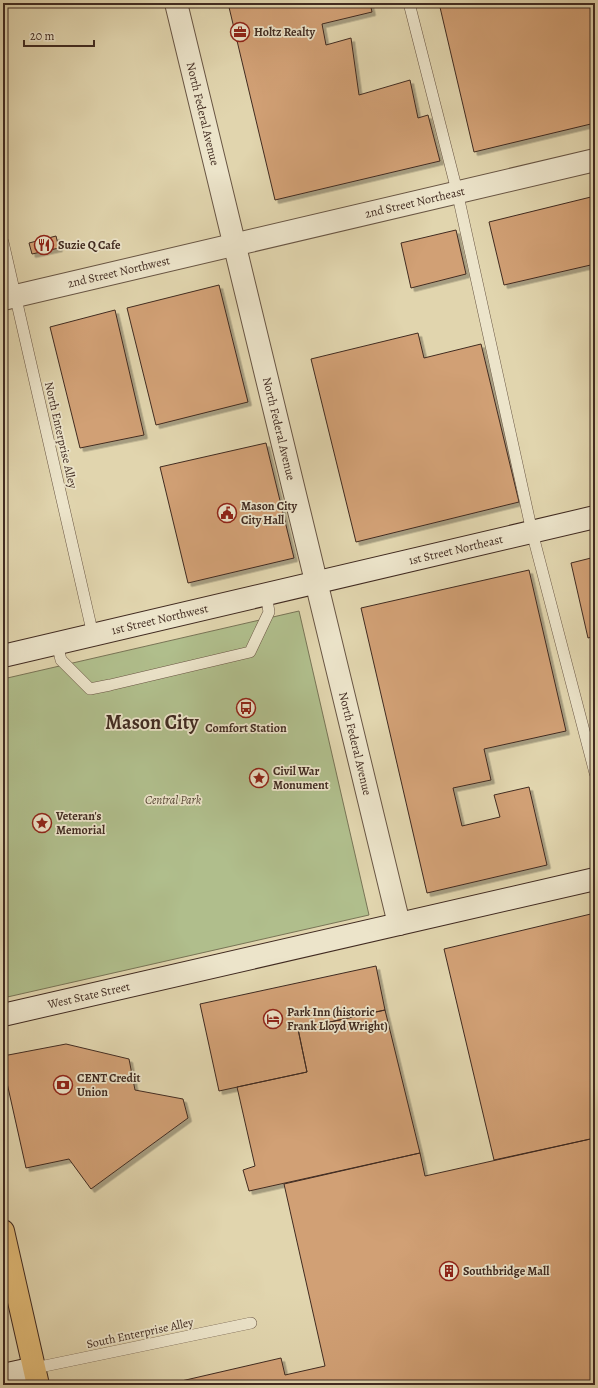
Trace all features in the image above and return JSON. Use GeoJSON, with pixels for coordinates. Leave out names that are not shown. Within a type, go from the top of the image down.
{"type":"FeatureCollection","features":[{"type":"Feature","properties":{"kind":"main road"},"geometry":{"type":"LineString","coordinates":[[3,1231],[36,1377]]}},
{"type":"Feature","properties":{"kind":"street","name":"North Federal Avenue"},"geometry":{"type":"LineString","coordinates":[[176,3],[399,924]]}},
{"type":"Feature","properties":{"kind":"street","name":"2nd Street Northeast"},"geometry":{"type":"LineString","coordinates":[[235,245],[457,191],[595,160]]}},
{"type":"Feature","properties":{"kind":"street","name":"2nd Street Northwest"},"geometry":{"type":"LineString","coordinates":[[9,298],[235,245]]}},
{"type":"Feature","properties":{"kind":"street","name":"1st Street Northeast"},"geometry":{"type":"LineString","coordinates":[[316,582],[595,518]]}},
{"type":"Feature","properties":{"kind":"street","name":"1st Street Northwest"},"geometry":{"type":"LineString","coordinates":[[3,656],[316,582]]}},
{"type":"Feature","properties":{"kind":"street","name":"West State Street"},"geometry":{"type":"LineString","coordinates":[[3,1015],[595,879]]}},
{"type":"Feature","properties":{"kind":"street"},"geometry":{"type":"LineString","coordinates":[[3,1375],[36,1377]]}},
{"type":"Feature","properties":{"kind":"lane"},"geometry":{"type":"LineString","coordinates":[[409,3],[457,191],[532,532],[595,773]]}},
{"type":"Feature","properties":{"kind":"lane","name":"North Enterprise Alley"},"geometry":{"type":"LineString","coordinates":[[3,242],[9,298],[93,635]]}},
{"type":"Feature","properties":{"kind":"lane"},"geometry":{"type":"LineString","coordinates":[[57,643],[61,660],[90,689],[250,652],[269,612],[266,594]]}},
{"type":"Feature","properties":{"kind":"lane","name":"South Enterprise Alley"},"geometry":{"type":"LineString","coordinates":[[36,1377],[251,1323]]}},
{"type":"Feature","properties":{"kind":"green space","name":"Central Park"},"geometry":{"type":"Polygon","coordinates":[[[299,611],[369,915],[3,998],[3,679],[299,611]]]}},
{"type":"Feature","properties":{"kind":"building"},"geometry":{"type":"Polygon","coordinates":[[[228,3],[370,3],[372,12],[322,24],[326,45],[351,38],[359,95],[410,80],[418,118],[428,115],[440,161],[275,200],[228,3]]]}},
{"type":"Feature","properties":{"kind":"building"},"geometry":{"type":"Polygon","coordinates":[[[439,3],[595,3],[595,123],[474,152],[439,3]]]}},
{"type":"Feature","properties":{"kind":"building"},"geometry":{"type":"Polygon","coordinates":[[[595,196],[595,264],[504,285],[489,222],[595,196]]]}},
{"type":"Feature","properties":{"kind":"building"},"geometry":{"type":"Polygon","coordinates":[[[456,230],[466,274],[411,288],[401,243],[456,230]]]}},
{"type":"Feature","properties":{"kind":"building","name":"Suzie Q Cafe"},"geometry":{"type":"Polygon","coordinates":[[[56,236],[59,248],[32,254],[29,243],[56,236]]]}},
{"type":"Feature","properties":{"kind":"building"},"geometry":{"type":"Polygon","coordinates":[[[219,285],[248,402],[156,425],[127,308],[219,285]]]}},
{"type":"Feature","properties":{"kind":"building"},"geometry":{"type":"Polygon","coordinates":[[[115,310],[144,435],[80,448],[50,327],[115,310]]]}},
{"type":"Feature","properties":{"kind":"building"},"geometry":{"type":"Polygon","coordinates":[[[418,333],[424,358],[481,344],[519,502],[356,542],[311,359],[418,333]]]}},
{"type":"Feature","properties":{"kind":"building","name":"Mason City City Hall"},"geometry":{"type":"Polygon","coordinates":[[[266,443],[294,558],[188,583],[160,467],[266,443]]]}},
{"type":"Feature","properties":{"kind":"building"},"geometry":{"type":"Polygon","coordinates":[[[595,557],[595,636],[588,638],[571,563],[595,557]]]}},
{"type":"Feature","properties":{"kind":"building"},"geometry":{"type":"Polygon","coordinates":[[[529,570],[566,731],[484,749],[491,780],[453,788],[462,826],[500,817],[494,795],[529,787],[547,865],[427,893],[361,608],[529,570]]]}},
{"type":"Feature","properties":{"kind":"building"},"geometry":{"type":"Polygon","coordinates":[[[595,913],[595,1138],[494,1160],[444,949],[595,913]]]}},
{"type":"Feature","properties":{"kind":"building","name":"Park Inn (historic Frank Lloyd Wright)"},"geometry":{"type":"Polygon","coordinates":[[[376,966],[385,1010],[298,1029],[307,1072],[219,1091],[200,1004],[376,966]]]}},
{"type":"Feature","properties":{"kind":"building"},"geometry":{"type":"Polygon","coordinates":[[[385,1010],[420,1153],[249,1191],[243,1170],[255,1166],[237,1087],[307,1072],[298,1029],[385,1010]]]}},
{"type":"Feature","properties":{"kind":"building"},"geometry":{"type":"Polygon","coordinates":[[[66,1044],[129,1059],[135,1090],[183,1099],[188,1118],[91,1189],[69,1159],[26,1168],[3,1065],[3,1056],[66,1044]]]}},
{"type":"Feature","properties":{"kind":"building","name":"Southbridge Mall"},"geometry":{"type":"Polygon","coordinates":[[[595,1138],[595,1385],[164,1385],[281,1358],[285,1375],[325,1366],[284,1184],[420,1153],[425,1176],[595,1138]]]}},
{"type":"Feature","properties":{"kind":"place","name":"Holtz Realty"},"geometry":{"type":"Point","coordinates":[240,32]}},
{"type":"Feature","properties":{"kind":"place","name":"Suzie Q Cafe"},"geometry":{"type":"Point","coordinates":[44,245]}},
{"type":"Feature","properties":{"kind":"place","name":"Mason City City Hall"},"geometry":{"type":"Point","coordinates":[227,513]}},
{"type":"Feature","properties":{"kind":"place","name":"Comfort Station"},"geometry":{"type":"Point","coordinates":[246,708]}},
{"type":"Feature","properties":{"kind":"place","name":"Civil War Monument"},"geometry":{"type":"Point","coordinates":[259,778]}},
{"type":"Feature","properties":{"kind":"place","name":"Veteran's Memorial"},"geometry":{"type":"Point","coordinates":[42,823]}},
{"type":"Feature","properties":{"kind":"place","name":"Park Inn (historic Frank Lloyd Wright)"},"geometry":{"type":"Point","coordinates":[273,1019]}},
{"type":"Feature","properties":{"kind":"place","name":"CENT Credit Union"},"geometry":{"type":"Point","coordinates":[63,1085]}},
{"type":"Feature","properties":{"kind":"place","name":"Southbridge Mall"},"geometry":{"type":"Point","coordinates":[449,1271]}},
{"type":"Feature","properties":{"kind":"district","name":"Mason City"},"geometry":{"type":"Point","coordinates":[152,722]}}]}
